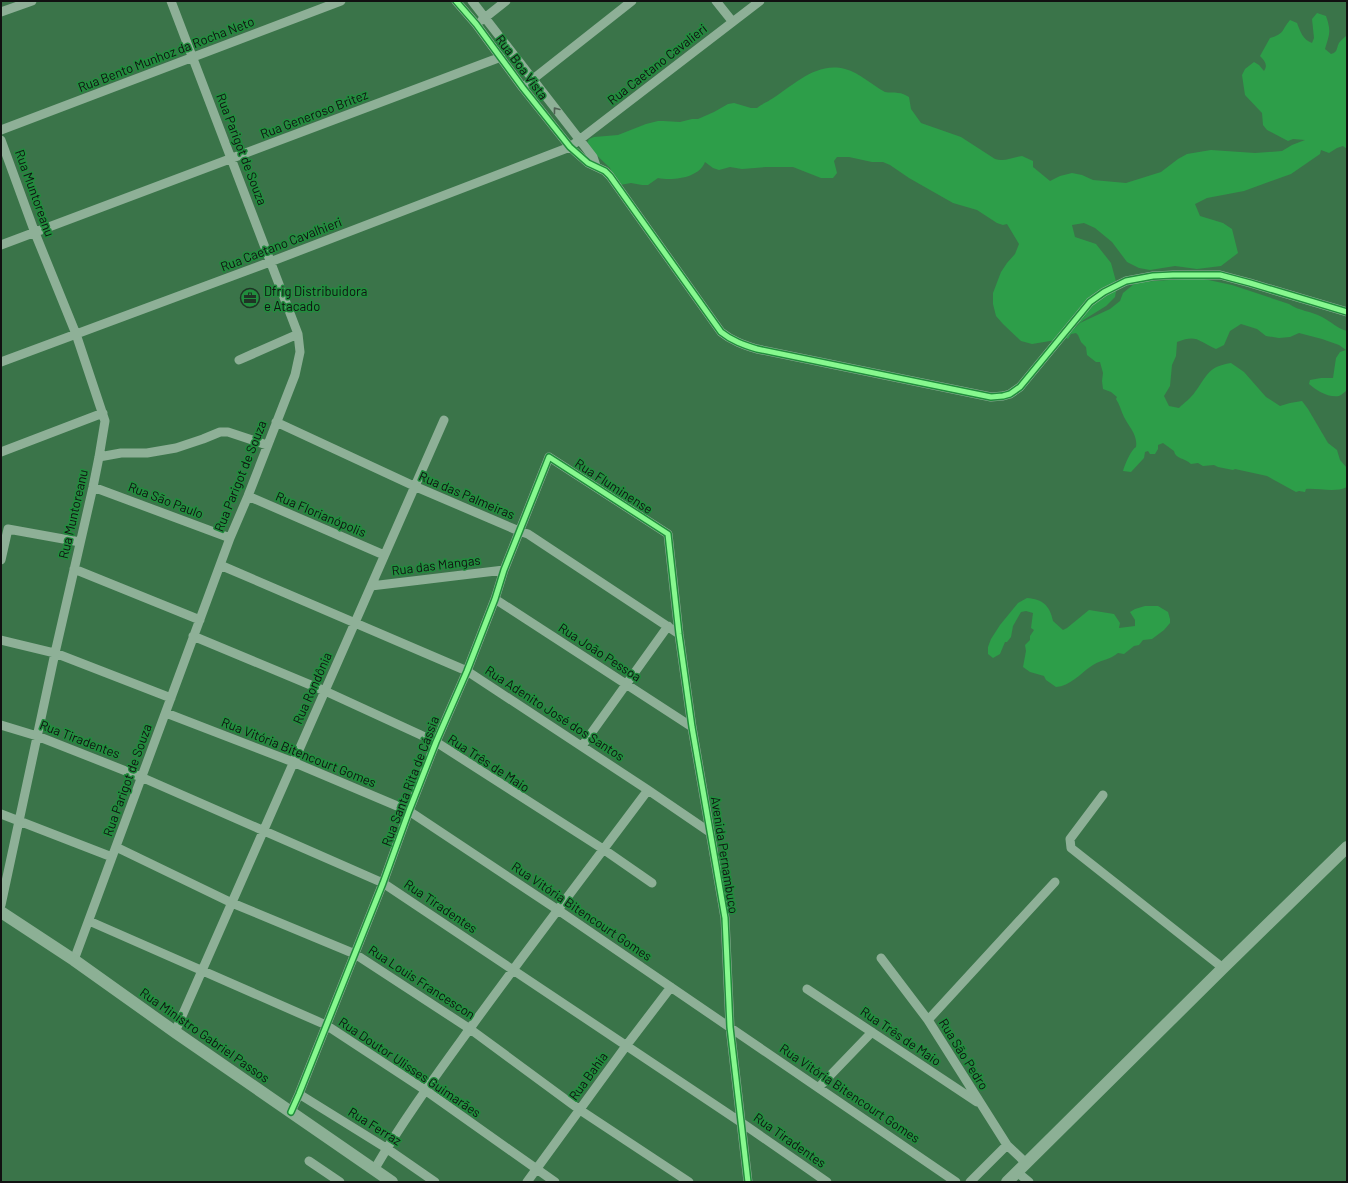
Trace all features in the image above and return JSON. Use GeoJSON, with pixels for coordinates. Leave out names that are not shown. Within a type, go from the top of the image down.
{"type":"FeatureCollection","features":[{"type":"Feature","properties":{"kind":"main road"},"geometry":{"type":"LineString","coordinates":[[1007,1182],[1347,847]]}},
{"type":"Feature","properties":{"kind":"main road","name":"Rua Ministro Gabriel Passos"},"geometry":{"type":"LineString","coordinates":[[1,912],[74,960],[175,1032],[392,1182]]}},
{"type":"Feature","properties":{"kind":"street"},"geometry":{"type":"LineString","coordinates":[[1,12],[32,1]]}},
{"type":"Feature","properties":{"kind":"street","name":"Rua Parigot de Souza"},"geometry":{"type":"LineString","coordinates":[[74,960],[230,538],[295,375],[300,352],[298,334],[171,1]]}},
{"type":"Feature","properties":{"kind":"street","name":"Rua Bento Munhoz da Rocha Neto"},"geometry":{"type":"LineString","coordinates":[[1,130],[340,1]]}},
{"type":"Feature","properties":{"kind":"street","name":"Rua Boa Vista"},"geometry":{"type":"LineString","coordinates":[[456,1],[476,24],[522,88],[570,148],[588,163],[605,171],[610,176],[721,332],[738,343],[757,349],[991,397],[1010,394],[1020,387],[1090,302],[1104,292],[1126,281],[1153,276],[1220,275],[1347,312]]}},
{"type":"Feature","properties":{"kind":"street","name":"Rua Boa Vista"},"geometry":{"type":"LineString","coordinates":[[472,1],[593,157],[596,166]]}},
{"type":"Feature","properties":{"kind":"street"},"geometry":{"type":"LineString","coordinates":[[476,24],[506,1]]}},
{"type":"Feature","properties":{"kind":"street"},"geometry":{"type":"LineString","coordinates":[[522,88],[632,1]]}},
{"type":"Feature","properties":{"kind":"street"},"geometry":{"type":"LineString","coordinates":[[716,1],[732,22]]}},
{"type":"Feature","properties":{"kind":"street","name":"Rua Caetano Cavalieri"},"geometry":{"type":"LineString","coordinates":[[570,148],[760,1]]}},
{"type":"Feature","properties":{"kind":"street","name":"Rua Generoso Britez"},"geometry":{"type":"LineString","coordinates":[[1,246],[501,57]]}},
{"type":"Feature","properties":{"kind":"street","name":"Rua Muntoreanu"},"geometry":{"type":"LineString","coordinates":[[1,140],[35,233],[76,334],[105,421],[93,487],[55,653],[1,905]]}},
{"type":"Feature","properties":{"kind":"street","name":"Rua Caetano Cavalhieri"},"geometry":{"type":"LineString","coordinates":[[1,362],[570,148]]}},
{"type":"Feature","properties":{"kind":"street"},"geometry":{"type":"LineString","coordinates":[[239,360],[298,334]]}},
{"type":"Feature","properties":{"kind":"street"},"geometry":{"type":"LineString","coordinates":[[1,452],[103,413]]}},
{"type":"Feature","properties":{"kind":"street","name":"Rua Rondônia"},"geometry":{"type":"LineString","coordinates":[[175,1032],[444,420]]}},
{"type":"Feature","properties":{"kind":"street","name":"Rua das Palmeiras"},"geometry":{"type":"LineString","coordinates":[[276,422],[414,486],[528,534],[679,634]]}},
{"type":"Feature","properties":{"kind":"street"},"geometry":{"type":"LineString","coordinates":[[99,457],[121,453],[147,454],[169,449],[220,432],[228,432],[267,445]]}},
{"type":"Feature","properties":{"kind":"street","name":"Rua Santa Rita de Cássia"},"geometry":{"type":"LineString","coordinates":[[290,1112],[299,1094],[355,954],[436,742],[467,671],[504,570],[549,457]]}},
{"type":"Feature","properties":{"kind":"street","name":"Rua Fluminense"},"geometry":{"type":"LineString","coordinates":[[549,457],[668,534]]}},
{"type":"Feature","properties":{"kind":"street","name":"Rua São Paulo"},"geometry":{"type":"LineString","coordinates":[[93,487],[230,538]]}},
{"type":"Feature","properties":{"kind":"street","name":"Rua Florianópolis"},"geometry":{"type":"LineString","coordinates":[[248,496],[384,555]]}},
{"type":"Feature","properties":{"kind":"street"},"geometry":{"type":"LineString","coordinates":[[1,560],[8,529],[80,542]]}},
{"type":"Feature","properties":{"kind":"street","name":"Avenida Pernambuco"},"geometry":{"type":"LineString","coordinates":[[668,534],[679,634],[692,727],[725,918],[730,1027],[748,1182]]}},
{"type":"Feature","properties":{"kind":"street","name":"Rua Adenito José dos Santos"},"geometry":{"type":"LineString","coordinates":[[220,565],[467,671],[711,833]]}},
{"type":"Feature","properties":{"kind":"street"},"geometry":{"type":"LineString","coordinates":[[74,570],[200,620]]}},
{"type":"Feature","properties":{"kind":"street","name":"Rua das Mangas"},"geometry":{"type":"LineString","coordinates":[[371,586],[504,570]]}},
{"type":"Feature","properties":{"kind":"street","name":"Rua João Pessoa"},"geometry":{"type":"LineString","coordinates":[[494,599],[692,727]]}},
{"type":"Feature","properties":{"kind":"street"},"geometry":{"type":"LineString","coordinates":[[582,746],[668,626]]}},
{"type":"Feature","properties":{"kind":"street","name":"Rua Três de Maio"},"geometry":{"type":"LineString","coordinates":[[193,636],[325,691],[436,742],[603,849],[652,883]]}},
{"type":"Feature","properties":{"kind":"street"},"geometry":{"type":"LineString","coordinates":[[1,640],[55,653],[171,698]]}},
{"type":"Feature","properties":{"kind":"street","name":"Rua Vitória Bitencourt Gomes"},"geometry":{"type":"LineString","coordinates":[[166,713],[293,762],[409,811],[819,1087],[956,1182]]}},
{"type":"Feature","properties":{"kind":"street","name":"Rua Tiradentes"},"geometry":{"type":"LineString","coordinates":[[1,725],[37,736],[141,777],[383,883],[742,1123],[827,1182]]}},
{"type":"Feature","properties":{"kind":"street"},"geometry":{"type":"LineString","coordinates":[[374,1170],[386,1148],[425,1090],[648,790]]}},
{"type":"Feature","properties":{"kind":"street"},"geometry":{"type":"LineString","coordinates":[[1103,795],[1070,839],[1071,848],[1223,968]]}},
{"type":"Feature","properties":{"kind":"street"},"geometry":{"type":"LineString","coordinates":[[1,814],[112,857]]}},
{"type":"Feature","properties":{"kind":"street","name":"Rua Louis Francescon"},"geometry":{"type":"LineString","coordinates":[[116,847],[232,903],[355,954],[470,1029],[580,1110],[689,1182]]}},
{"type":"Feature","properties":{"kind":"street"},"geometry":{"type":"LineString","coordinates":[[928,1020],[1055,882]]}},
{"type":"Feature","properties":{"kind":"street","name":"Rua Doutor Ulisses Guimarães"},"geometry":{"type":"LineString","coordinates":[[89,920],[326,1025],[425,1090],[555,1182]]}},
{"type":"Feature","properties":{"kind":"street","name":"Rua São Pedro"},"geometry":{"type":"LineString","coordinates":[[881,958],[928,1020],[1007,1145],[1026,1163]]}},
{"type":"Feature","properties":{"kind":"street","name":"Rua Bahia"},"geometry":{"type":"LineString","coordinates":[[527,1182],[671,987]]}},
{"type":"Feature","properties":{"kind":"street","name":"Rua Três de Maio"},"geometry":{"type":"LineString","coordinates":[[807,989],[980,1104]]}},
{"type":"Feature","properties":{"kind":"street"},"geometry":{"type":"LineString","coordinates":[[819,1087],[872,1032]]}},
{"type":"Feature","properties":{"kind":"street","name":"Rua Ferraz"},"geometry":{"type":"LineString","coordinates":[[299,1094],[386,1148],[435,1182]]}},
{"type":"Feature","properties":{"kind":"street"},"geometry":{"type":"LineString","coordinates":[[970,1182],[1007,1145]]}},
{"type":"Feature","properties":{"kind":"street"},"geometry":{"type":"LineString","coordinates":[[308,1161],[340,1182]]}},
{"type":"Feature","properties":{"kind":"street"},"geometry":{"type":"LineString","coordinates":[[1017,1172],[1029,1182]]}},
{"type":"Feature","properties":{"kind":"green space"},"geometry":{"type":"Polygon","coordinates":[[[1317,13],[1326,16],[1329,25],[1329,32],[1325,49],[1331,54],[1336,51],[1339,43],[1347,35],[1347,149],[1343,146],[1329,153],[1321,150],[1320,154],[1291,174],[1244,191],[1207,198],[1195,204],[1200,216],[1223,223],[1232,229],[1238,253],[1221,266],[1197,269],[1175,266],[1150,270],[1139,268],[1127,262],[1112,242],[1095,228],[1084,223],[1072,225],[1075,237],[1096,244],[1111,263],[1117,285],[1115,297],[1106,306],[1056,340],[1032,344],[1021,341],[996,316],[993,304],[993,293],[1001,272],[1015,254],[1019,244],[1007,224],[1003,225],[997,223],[977,210],[953,203],[883,162],[872,162],[849,157],[837,157],[834,161],[837,173],[833,178],[821,178],[793,167],[742,169],[730,167],[719,170],[713,168],[705,162],[697,172],[685,177],[671,179],[658,178],[648,185],[631,183],[620,185],[612,174],[610,168],[586,145],[589,139],[594,137],[618,135],[658,121],[680,122],[698,119],[728,104],[734,103],[751,108],[757,108],[805,76],[824,68],[834,67],[856,73],[885,92],[901,93],[909,97],[911,109],[921,123],[961,137],[995,159],[1006,160],[1022,156],[1033,161],[1033,167],[1050,181],[1060,176],[1072,173],[1082,175],[1093,180],[1126,183],[1161,172],[1187,154],[1211,150],[1255,153],[1282,151],[1305,140],[1293,139],[1288,141],[1267,130],[1263,125],[1262,113],[1245,95],[1242,75],[1245,69],[1254,62],[1264,71],[1266,67],[1265,63],[1260,56],[1270,38],[1281,33],[1290,20],[1297,23],[1304,37],[1312,43],[1314,38],[1312,19],[1317,13]]]}},
{"type":"Feature","properties":{"kind":"green space"},"geometry":{"type":"Polygon","coordinates":[[[1199,278],[1232,285],[1289,304],[1318,315],[1347,331],[1347,390],[1339,396],[1331,396],[1319,391],[1309,384],[1310,380],[1333,378],[1336,358],[1340,352],[1346,350],[1339,345],[1299,333],[1290,337],[1279,338],[1266,336],[1257,329],[1241,324],[1230,331],[1224,345],[1216,349],[1201,341],[1193,339],[1177,342],[1176,356],[1172,365],[1170,386],[1164,396],[1169,406],[1179,408],[1193,394],[1212,369],[1231,363],[1244,372],[1266,397],[1280,406],[1302,401],[1328,443],[1337,450],[1340,460],[1347,468],[1347,487],[1337,490],[1306,489],[1305,492],[1296,492],[1267,476],[1214,465],[1203,466],[1198,463],[1191,464],[1176,456],[1174,451],[1163,443],[1158,445],[1158,449],[1155,454],[1150,454],[1148,451],[1145,452],[1144,458],[1131,472],[1123,471],[1130,454],[1136,447],[1136,439],[1123,415],[1116,399],[1117,397],[1111,392],[1103,389],[1103,373],[1100,362],[1096,362],[1087,355],[1086,347],[1076,333],[1071,334],[1068,339],[1065,337],[1080,323],[1110,309],[1120,301],[1123,293],[1134,284],[1139,282],[1199,278]]]}},
{"type":"Feature","properties":{"kind":"green space"},"geometry":{"type":"Polygon","coordinates":[[[1027,598],[1037,600],[1045,604],[1050,611],[1053,621],[1063,630],[1089,610],[1114,614],[1120,623],[1119,628],[1135,626],[1135,620],[1130,612],[1145,606],[1158,606],[1168,612],[1170,623],[1164,630],[1152,639],[1143,640],[1139,645],[1134,646],[1124,654],[1118,653],[1097,663],[1070,682],[1056,687],[1046,680],[1044,676],[1030,672],[1023,667],[1026,651],[1025,645],[1030,640],[1030,636],[1034,630],[1031,628],[1033,613],[1026,611],[1021,612],[1013,626],[1011,637],[1007,642],[1005,642],[1000,654],[993,658],[988,654],[988,647],[991,639],[1000,625],[1018,603],[1027,598]]]}},
{"type":"Feature","properties":{"kind":"cycle path"},"geometry":{"type":"LineString","coordinates":[[456,1],[476,24],[523,88],[570,147],[588,163],[605,171],[610,176],[721,332],[747,346],[991,397],[1010,394],[1020,387],[1090,302],[1104,292],[1126,281],[1153,276],[1220,275],[1347,312]]}},
{"type":"Feature","properties":{"kind":"cycle path"},"geometry":{"type":"LineString","coordinates":[[291,1112],[383,883],[436,742],[467,671],[495,599],[504,570],[549,457],[668,534],[679,634],[692,727],[725,918],[730,1027],[748,1182]]}},
{"type":"Feature","properties":{"kind":"place","name":"Dfrig Distribuidora e Atacado"},"geometry":{"type":"Point","coordinates":[250,298]}}]}
